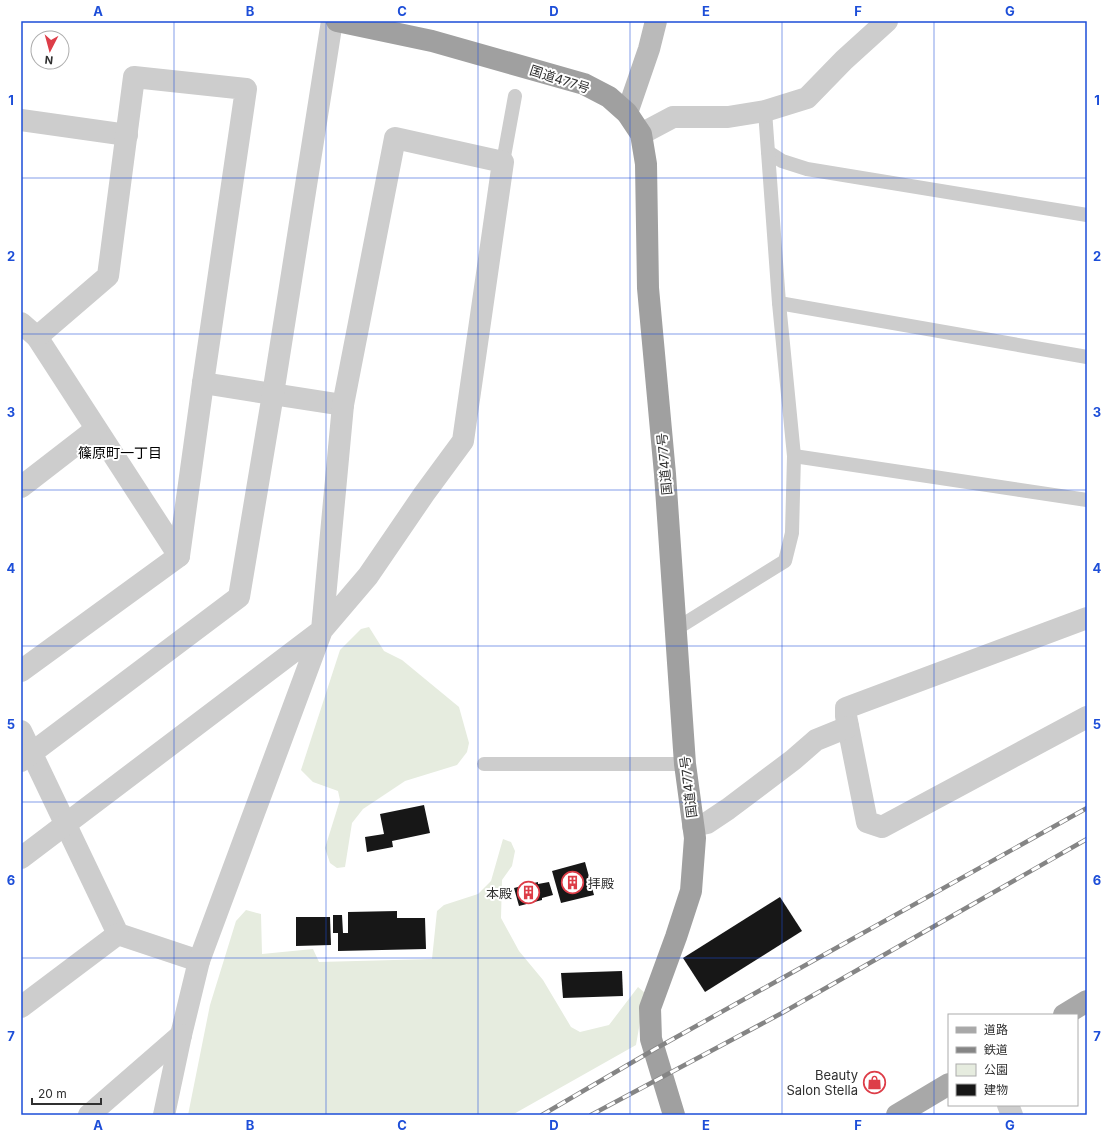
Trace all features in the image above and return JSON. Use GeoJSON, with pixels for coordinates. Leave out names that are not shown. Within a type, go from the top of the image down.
{"type":"FeatureCollection","features":[{"type":"Feature","properties":{"kind":"highway","name":"国道477号"},"geometry":{"type":"LineString","coordinates":[[337,21],[432,41],[584,84],[610,97],[627,113],[640,134],[646,164],[648,288],[665,474],[685,764],[695,838],[691,891],[650,1008],[651,1039],[674,1115]]}},
{"type":"Feature","properties":{"kind":"main road"},"geometry":{"type":"LineString","coordinates":[[627,113],[649,49],[656,21]]}},
{"type":"Feature","properties":{"kind":"main road"},"geometry":{"type":"LineString","coordinates":[[1066,1014],[1087,1001]]}},
{"type":"Feature","properties":{"kind":"main road"},"geometry":{"type":"LineString","coordinates":[[897,1115],[948,1085]]}},
{"type":"Feature","properties":{"kind":"street"},"geometry":{"type":"LineString","coordinates":[[26,757],[239,598],[332,21]]}},
{"type":"Feature","properties":{"kind":"street"},"geometry":{"type":"LineString","coordinates":[[640,134],[673,117],[728,118],[765,111],[807,98],[844,60],[887,21]]}},
{"type":"Feature","properties":{"kind":"street"},"geometry":{"type":"LineString","coordinates":[[21,670],[179,556],[246,89],[134,76],[108,276],[37,337]]}},
{"type":"Feature","properties":{"kind":"street"},"geometry":{"type":"LineString","coordinates":[[21,120],[127,135]]}},
{"type":"Feature","properties":{"kind":"street"},"geometry":{"type":"LineString","coordinates":[[21,858],[322,630],[368,576],[424,494],[463,441],[503,162],[395,138],[343,405],[322,630],[199,961],[164,1115]]}},
{"type":"Feature","properties":{"kind":"street"},"geometry":{"type":"LineString","coordinates":[[21,323],[37,337],[179,556]]}},
{"type":"Feature","properties":{"kind":"street"},"geometry":{"type":"LineString","coordinates":[[203,383],[343,405]]}},
{"type":"Feature","properties":{"kind":"street"},"geometry":{"type":"LineString","coordinates":[[21,487],[96,429]]}},
{"type":"Feature","properties":{"kind":"street"},"geometry":{"type":"LineString","coordinates":[[1087,618],[846,708],[848,727],[867,822],[882,827],[1087,717]]}},
{"type":"Feature","properties":{"kind":"street"},"geometry":{"type":"LineString","coordinates":[[693,826],[707,823],[728,809],[793,760],[816,740],[848,727]]}},
{"type":"Feature","properties":{"kind":"street"},"geometry":{"type":"LineString","coordinates":[[21,731],[26,757],[66,824],[118,934],[199,961]]}},
{"type":"Feature","properties":{"kind":"street"},"geometry":{"type":"LineString","coordinates":[[21,1007],[118,934]]}},
{"type":"Feature","properties":{"kind":"street"},"geometry":{"type":"LineString","coordinates":[[89,1115],[181,1035]]}},
{"type":"Feature","properties":{"kind":"lane"},"geometry":{"type":"LineString","coordinates":[[503,162],[515,96]]}},
{"type":"Feature","properties":{"kind":"lane"},"geometry":{"type":"LineString","coordinates":[[676,628],[785,561],[792,533],[794,456],[779,303],[765,111]]}},
{"type":"Feature","properties":{"kind":"lane"},"geometry":{"type":"LineString","coordinates":[[768,152],[782,161],[807,169],[1087,215]]}},
{"type":"Feature","properties":{"kind":"lane"},"geometry":{"type":"LineString","coordinates":[[779,303],[1087,357]]}},
{"type":"Feature","properties":{"kind":"lane"},"geometry":{"type":"LineString","coordinates":[[794,456],[1087,500]]}},
{"type":"Feature","properties":{"kind":"lane"},"geometry":{"type":"LineString","coordinates":[[484,764],[685,764]]}},
{"type":"Feature","properties":{"kind":"green space"},"geometry":{"type":"Polygon","coordinates":[[[369,627],[384,651],[402,660],[459,707],[469,743],[467,752],[457,765],[405,781],[363,809],[352,823],[345,867],[337,868],[330,863],[325,848],[340,800],[338,791],[313,782],[301,770],[340,650],[361,629],[369,627]]]}},
{"type":"Feature","properties":{"kind":"green space"},"geometry":{"type":"Polygon","coordinates":[[[503,839],[511,842],[515,851],[512,866],[502,880],[501,918],[519,951],[543,980],[571,1027],[580,1032],[609,1025],[638,987],[645,993],[636,1045],[512,1115],[188,1115],[210,1005],[236,921],[246,910],[261,914],[262,954],[313,949],[319,962],[432,959],[437,911],[444,905],[478,894],[491,881],[503,839]]]}},
{"type":"Feature","properties":{"kind":"building"},"geometry":{"type":"Polygon","coordinates":[[[424,805],[430,833],[392,841],[393,847],[367,852],[365,837],[384,834],[380,814],[424,805]]]}},
{"type":"Feature","properties":{"kind":"building","name":"拝殿"},"geometry":{"type":"Polygon","coordinates":[[[585,862],[594,895],[561,903],[552,871],[585,862]]]}},
{"type":"Feature","properties":{"kind":"building","name":"本殿"},"geometry":{"type":"Polygon","coordinates":[[[538,882],[538,884],[549,882],[553,895],[542,898],[542,900],[519,906],[514,888],[538,882]]]}},
{"type":"Feature","properties":{"kind":"building"},"geometry":{"type":"Polygon","coordinates":[[[780,897],[802,931],[705,992],[683,958],[780,897]]]}},
{"type":"Feature","properties":{"kind":"building"},"geometry":{"type":"Polygon","coordinates":[[[397,911],[397,918],[425,918],[426,949],[338,951],[338,933],[333,933],[333,915],[342,915],[343,933],[348,933],[348,912],[397,911]]]}},
{"type":"Feature","properties":{"kind":"building"},"geometry":{"type":"Polygon","coordinates":[[[296,917],[330,917],[331,945],[296,946],[296,917]]]}},
{"type":"Feature","properties":{"kind":"building"},"geometry":{"type":"Polygon","coordinates":[[[622,971],[623,996],[563,998],[561,973],[622,971]]]}},
{"type":"Feature","properties":{"kind":"railway"},"geometry":{"type":"LineString","coordinates":[[542,1115],[655,1049],[1087,808]]}},
{"type":"Feature","properties":{"kind":"railway"},"geometry":{"type":"LineString","coordinates":[[591,1115],[782,1013],[1087,839]]}},
{"type":"Feature","properties":{"kind":"place","name":"拝殿"},"geometry":{"type":"Point","coordinates":[573,883]}},
{"type":"Feature","properties":{"kind":"place","name":"本殿"},"geometry":{"type":"Point","coordinates":[528,893]}},
{"type":"Feature","properties":{"kind":"place","name":"Beauty Salon Stella"},"geometry":{"type":"Point","coordinates":[874,1082]}},
{"type":"Feature","properties":{"kind":"district","name":"篠原町一丁目"},"geometry":{"type":"Point","coordinates":[120,452]}}]}
